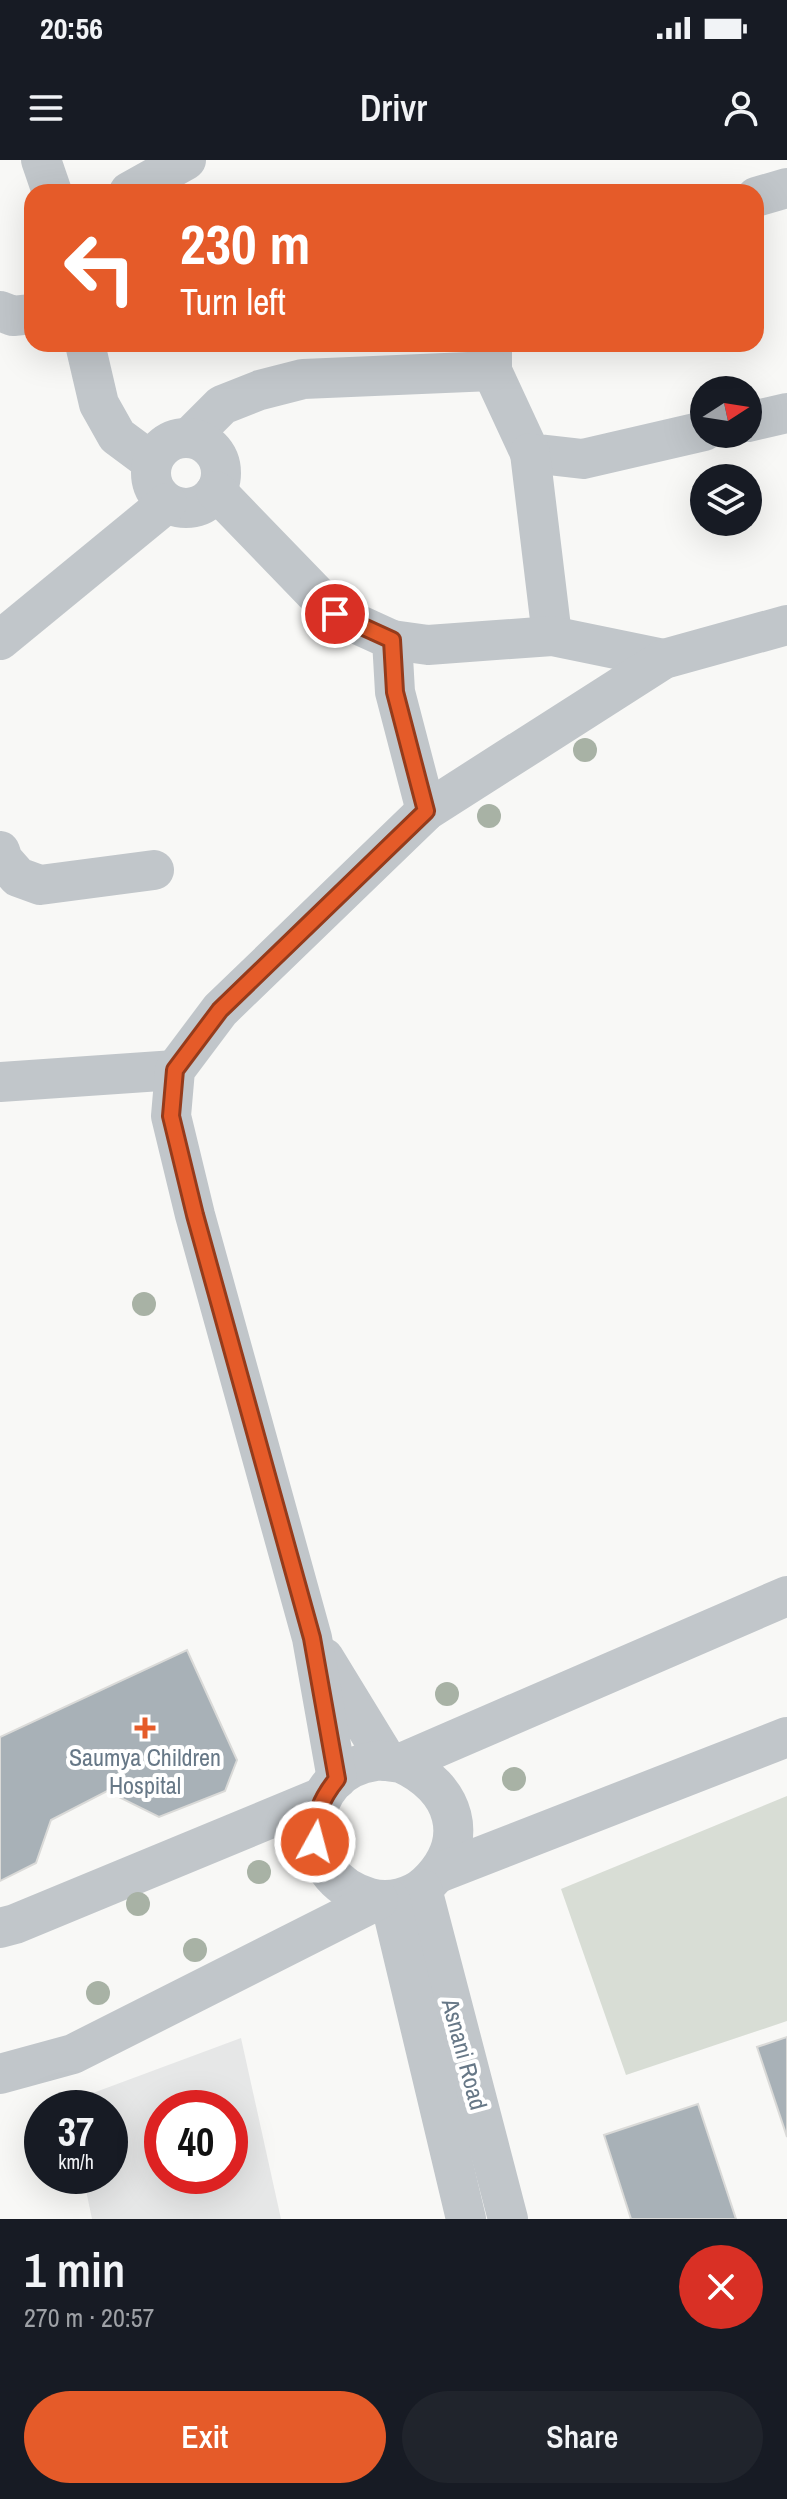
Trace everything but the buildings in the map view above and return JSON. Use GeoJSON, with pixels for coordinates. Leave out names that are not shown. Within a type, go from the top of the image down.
{"type":"FeatureCollection","features":[{"type":"Feature","properties":{"kind":"street"},"geometry":{"type":"LineString","coordinates":[[41,160],[49,184]]}},
{"type":"Feature","properties":{"kind":"street"},"geometry":{"type":"LineString","coordinates":[[143,184],[186,160]]}},
{"type":"Feature","properties":{"kind":"street"},"geometry":{"type":"LineString","coordinates":[[764,195],[787,188]]}},
{"type":"Feature","properties":{"kind":"street"},"geometry":{"type":"LineString","coordinates":[[0,311],[13,316],[24,315]]}},
{"type":"Feature","properties":{"kind":"street"},"geometry":{"type":"LineString","coordinates":[[87,352],[99,404],[117,436],[152,462]]}},
{"type":"Feature","properties":{"kind":"street"},"geometry":{"type":"LineString","coordinates":[[189,438],[222,405],[260,390],[303,379],[492,358],[530,453],[552,636]]}},
{"type":"Feature","properties":{"kind":"street"},"geometry":{"type":"LineString","coordinates":[[762,419],[787,413]]}},
{"type":"Feature","properties":{"kind":"street"},"geometry":{"type":"LineString","coordinates":[[530,453],[583,459],[690,434]]}},
{"type":"Feature","properties":{"kind":"street"},"geometry":{"type":"LineString","coordinates":[[189,438],[201,442],[217,457],[220,469],[216,491],[200,505],[189,508],[167,503],[153,485],[152,462],[167,444],[177,439],[189,438]]}},
{"type":"Feature","properties":{"kind":"street"},"geometry":{"type":"LineString","coordinates":[[216,491],[335,614],[392,640],[428,645],[552,636],[664,659]]}},
{"type":"Feature","properties":{"kind":"street"},"geometry":{"type":"LineString","coordinates":[[0,640],[167,503]]}},
{"type":"Feature","properties":{"kind":"street"},"geometry":{"type":"LineString","coordinates":[[0,1928],[329,1788],[355,1766],[378,1760],[421,1772],[439,1787],[450,1808],[453,1830],[449,1854],[407,1890],[356,1894],[336,1882],[322,1864],[315,1842],[315,1819],[329,1788],[312,1638],[188,1187],[171,1116],[175,1070],[220,1010],[426,811],[664,659],[787,625]]}},
{"type":"Feature","properties":{"kind":"street"},"geometry":{"type":"LineString","coordinates":[[392,640],[395,692],[426,811]]}},
{"type":"Feature","properties":{"kind":"street"},"geometry":{"type":"LineString","coordinates":[[0,851],[3,860],[18,877],[40,885],[154,870]]}},
{"type":"Feature","properties":{"kind":"street"},"geometry":{"type":"LineString","coordinates":[[0,1082],[175,1070]]}},
{"type":"Feature","properties":{"kind":"street"},"geometry":{"type":"LineString","coordinates":[[394,1762],[787,1596]]}},
{"type":"Feature","properties":{"kind":"street"},"geometry":{"type":"LineString","coordinates":[[312,1638],[394,1762]]}},
{"type":"Feature","properties":{"kind":"street"},"geometry":{"type":"LineString","coordinates":[[0,2074],[73,2054],[407,1890],[787,1737]]}},
{"type":"Feature","properties":{"kind":"street","name":"Asnani Road"},"geometry":{"type":"LineString","coordinates":[[407,1890],[466,2219]]}},
{"type":"Feature","properties":{"kind":"street","name":"Asnani Road"},"geometry":{"type":"LineString","coordinates":[[407,1890],[508,2219]]}},
{"type":"Feature","properties":{"kind":"shaded area"},"geometry":{"type":"Polygon","coordinates":[[[787,1796],[787,2021],[626,2075],[561,1889],[787,1796]]]}},
{"type":"Feature","properties":{"kind":"shaded area"},"geometry":{"type":"Polygon","coordinates":[[[241,2038],[281,2219],[92,2219],[87,2194],[128,2194],[128,2090],[101,2090],[241,2038]]]}},
{"type":"Feature","properties":{"kind":"place","name":"Saumya Children Hospital"},"geometry":{"type":"Point","coordinates":[145,1728]}},
{"type":"Feature","properties":{"kind":"route"},"geometry":{"type":"LineString","coordinates":[[315,1842],[315,1819],[322,1797],[337,1779],[312,1638],[195,1215],[171,1116],[175,1070],[220,1010],[426,811],[395,692],[392,640],[335,614]]}}]}
